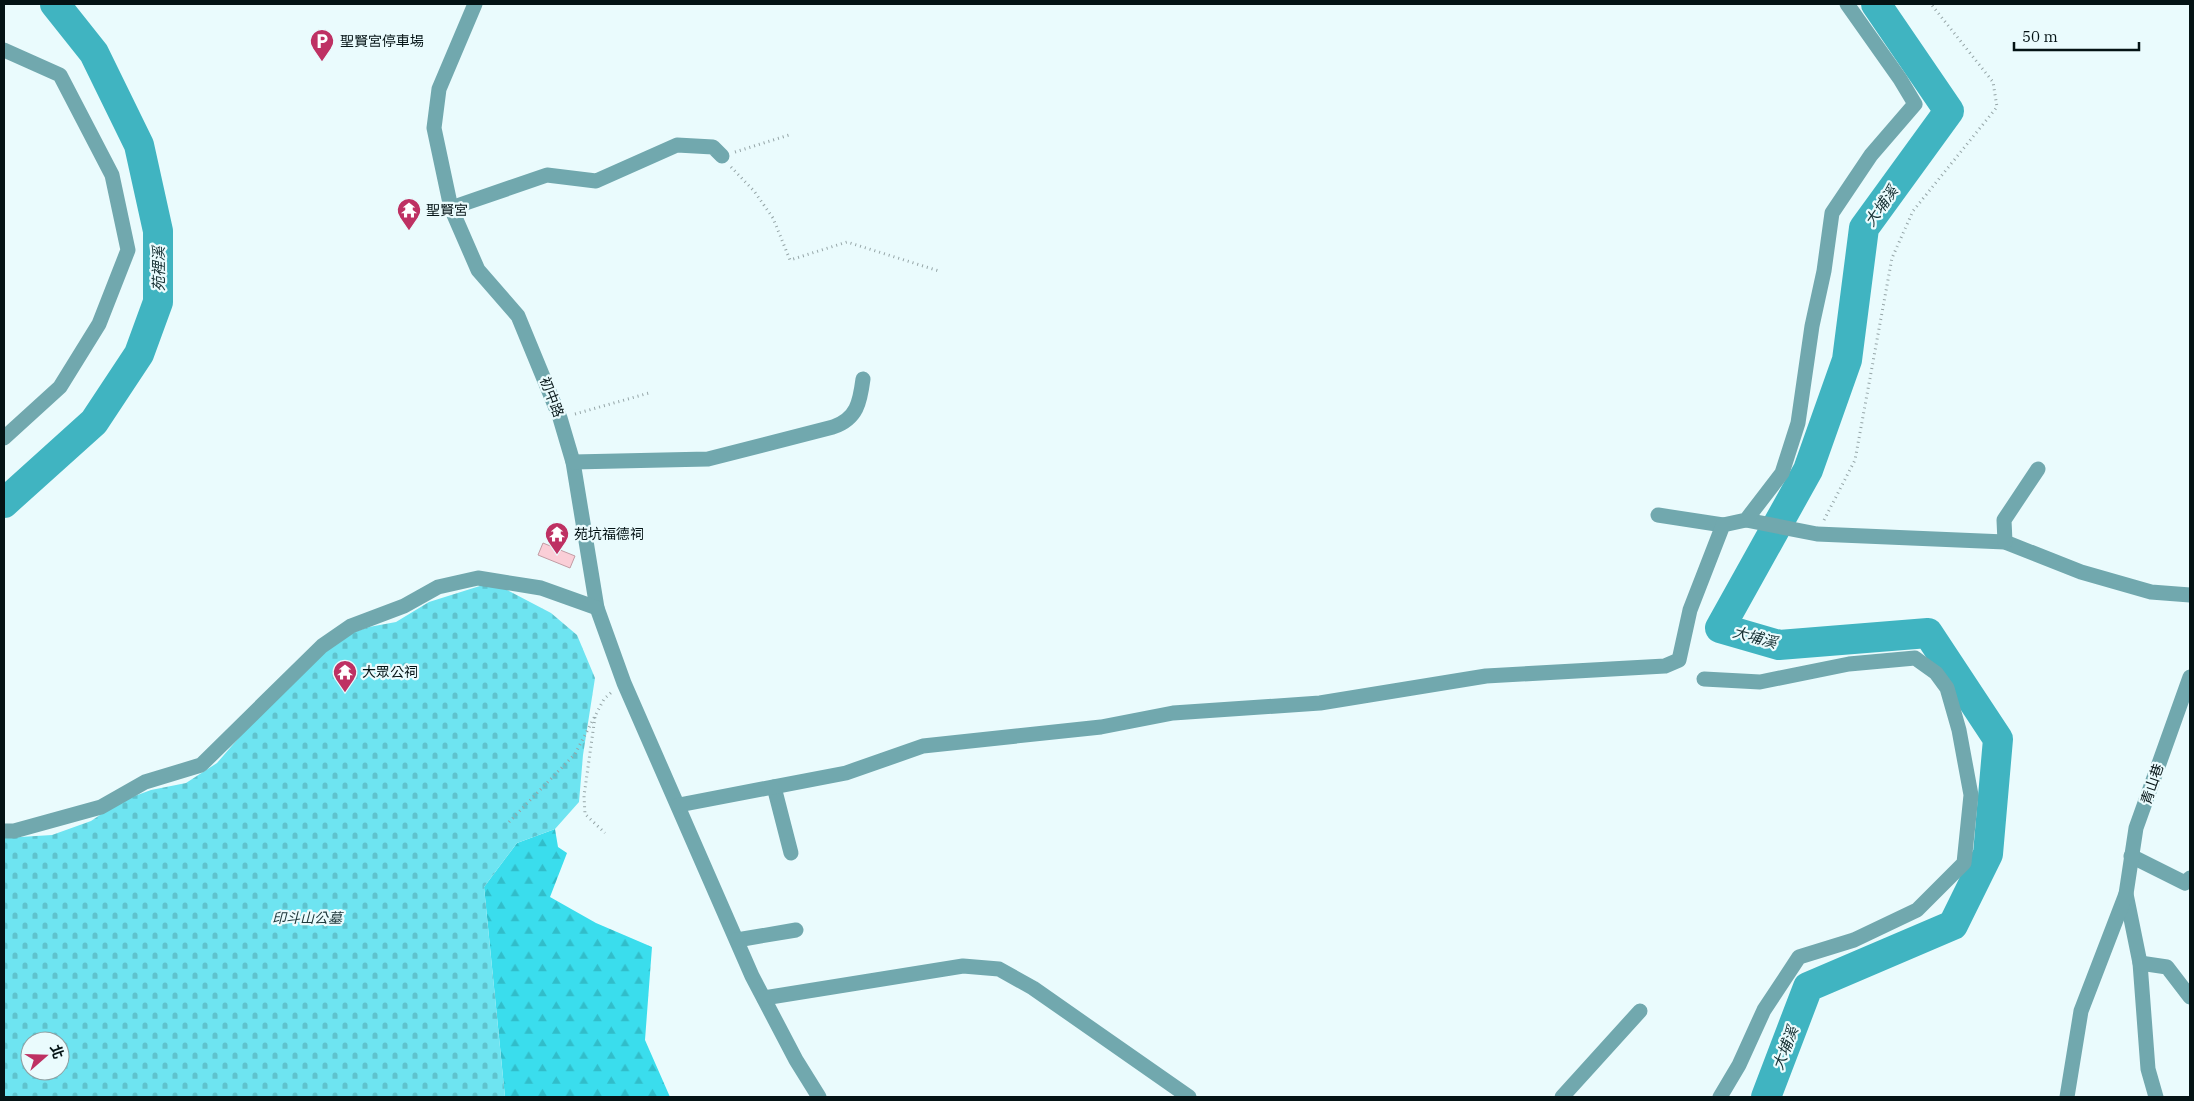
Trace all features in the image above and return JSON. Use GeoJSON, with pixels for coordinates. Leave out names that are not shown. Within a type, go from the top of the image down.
{"type":"FeatureCollection","features":[{"type":"Feature","properties":{"kind":"street","name":"初中路"},"geometry":{"type":"LineString","coordinates":[[475,4],[439,89],[434,128],[451,208],[478,270],[518,316],[560,418],[573,462],[597,608],[624,683],[764,998],[796,1060],[819,1097]]}},
{"type":"Feature","properties":{"kind":"street"},"geometry":{"type":"LineString","coordinates":[[1751,522],[1782,473],[1798,423],[1812,326],[1824,271],[1832,213],[1871,155],[1915,104],[1900,79],[1846,4]]}},
{"type":"Feature","properties":{"kind":"street"},"geometry":{"type":"LineString","coordinates":[[4,50],[60,75],[112,175],[128,250],[99,324],[60,387],[4,438]]}},
{"type":"Feature","properties":{"kind":"street"},"geometry":{"type":"LineString","coordinates":[[451,208],[546,175],[596,181],[678,145],[713,148],[722,156]]}},
{"type":"Feature","properties":{"kind":"street"},"geometry":{"type":"LineString","coordinates":[[573,462],[708,458],[833,427],[847,422],[860,401],[862,379]]}},
{"type":"Feature","properties":{"kind":"street"},"geometry":{"type":"LineString","coordinates":[[2005,542],[2004,520],[2038,469]]}},
{"type":"Feature","properties":{"kind":"street"},"geometry":{"type":"LineString","coordinates":[[1658,515],[1724,525],[1751,522],[1817,534],[2005,542],[2080,572],[2151,592],[2190,595]]}},
{"type":"Feature","properties":{"kind":"street"},"geometry":{"type":"LineString","coordinates":[[679,805],[846,773],[923,746],[1101,727],[1173,712],[1320,703],[1486,676],[1665,666],[1679,660],[1690,610],[1724,525]]}},
{"type":"Feature","properties":{"kind":"street"},"geometry":{"type":"LineString","coordinates":[[4,831],[14,831],[101,807],[145,782],[201,765],[322,646],[351,626],[404,606],[438,587],[478,578],[541,588],[597,608]]}},
{"type":"Feature","properties":{"kind":"street"},"geometry":{"type":"LineString","coordinates":[[1704,679],[1760,682],[1849,664],[1915,658],[1936,672],[1947,688],[1959,730],[1971,794],[1964,863],[1917,910],[1854,940],[1799,957],[1764,1010],[1739,1065],[1720,1097]]}},
{"type":"Feature","properties":{"kind":"street","name":"青山巷"},"geometry":{"type":"LineString","coordinates":[[2126,894],[2130,856],[2136,828],[2190,677]]}},
{"type":"Feature","properties":{"kind":"street"},"geometry":{"type":"LineString","coordinates":[[774,787],[791,853]]}},
{"type":"Feature","properties":{"kind":"street"},"geometry":{"type":"LineString","coordinates":[[2130,856],[2185,883],[2190,878]]}},
{"type":"Feature","properties":{"kind":"street"},"geometry":{"type":"LineString","coordinates":[[2126,894],[2140,962],[2148,1069],[2156,1097]]}},
{"type":"Feature","properties":{"kind":"street"},"geometry":{"type":"LineString","coordinates":[[2067,1097],[2081,1011],[2126,894]]}},
{"type":"Feature","properties":{"kind":"street"},"geometry":{"type":"LineString","coordinates":[[737,940],[796,930]]}},
{"type":"Feature","properties":{"kind":"street"},"geometry":{"type":"LineString","coordinates":[[2140,962],[2167,967],[2190,997]]}},
{"type":"Feature","properties":{"kind":"street"},"geometry":{"type":"LineString","coordinates":[[764,998],[963,966],[999,969],[1034,988],[1189,1097]]}},
{"type":"Feature","properties":{"kind":"street"},"geometry":{"type":"LineString","coordinates":[[1562,1097],[1640,1011]]}},
{"type":"Feature","properties":{"kind":"path"},"geometry":{"type":"LineString","coordinates":[[1817,534],[1855,460],[1892,258],[1913,211],[1997,106],[1992,82],[1931,4]]}},
{"type":"Feature","properties":{"kind":"path"},"geometry":{"type":"LineString","coordinates":[[789,135],[722,156],[754,191],[773,218],[790,260],[847,242],[939,271]]}},
{"type":"Feature","properties":{"kind":"path"},"geometry":{"type":"LineString","coordinates":[[560,418],[649,393]]}},
{"type":"Feature","properties":{"kind":"path"},"geometry":{"type":"LineString","coordinates":[[509,822],[575,754],[604,698],[624,683]]}},
{"type":"Feature","properties":{"kind":"path"},"geometry":{"type":"LineString","coordinates":[[596,714],[585,814],[605,833]]}},
{"type":"Feature","properties":{"kind":"green space","name":"印斗山公墓"},"geometry":{"type":"Polygon","coordinates":[[[483,585],[505,589],[551,613],[577,635],[595,678],[583,755],[579,802],[555,829],[517,843],[484,887],[505,1097],[4,1097],[4,838],[52,835],[91,821],[121,801],[151,790],[186,783],[217,763],[276,695],[343,636],[369,627],[396,622],[429,602],[483,585]]]}},
{"type":"Feature","properties":{"kind":"green space"},"geometry":{"type":"Polygon","coordinates":[[[555,829],[558,847],[567,853],[550,897],[596,923],[652,947],[645,1040],[670,1097],[505,1097],[484,887],[517,843],[555,829]]]}},
{"type":"Feature","properties":{"kind":"building","name":"苑坑福德祠"},"geometry":{"type":"Polygon","coordinates":[[[543,543],[575,556],[570,568],[538,555],[543,543]]]}},
{"type":"Feature","properties":{"kind":"waterway","name":"苑裡溪"},"geometry":{"type":"LineString","coordinates":[[4,503],[94,422],[139,354],[158,302],[158,231],[139,145],[94,53],[55,4]]}},
{"type":"Feature","properties":{"kind":"waterway","name":"大埔溪"},"geometry":{"type":"LineString","coordinates":[[1766,1097],[1808,987],[1953,925],[1988,854],[1998,739],[1928,633],[1779,645],[1720,628],[1808,470],[1847,360],[1864,228],[1949,111],[1876,4]]}},
{"type":"Feature","properties":{"kind":"place","name":"聖賢宮停車場"},"geometry":{"type":"Point","coordinates":[322,62]}},
{"type":"Feature","properties":{"kind":"place","name":"聖賢宮"},"geometry":{"type":"Point","coordinates":[409,231]}},
{"type":"Feature","properties":{"kind":"place","name":"苑坑福德祠"},"geometry":{"type":"Point","coordinates":[557,555]}},
{"type":"Feature","properties":{"kind":"place","name":"大眾公祠"},"geometry":{"type":"Point","coordinates":[345,693]}}]}
